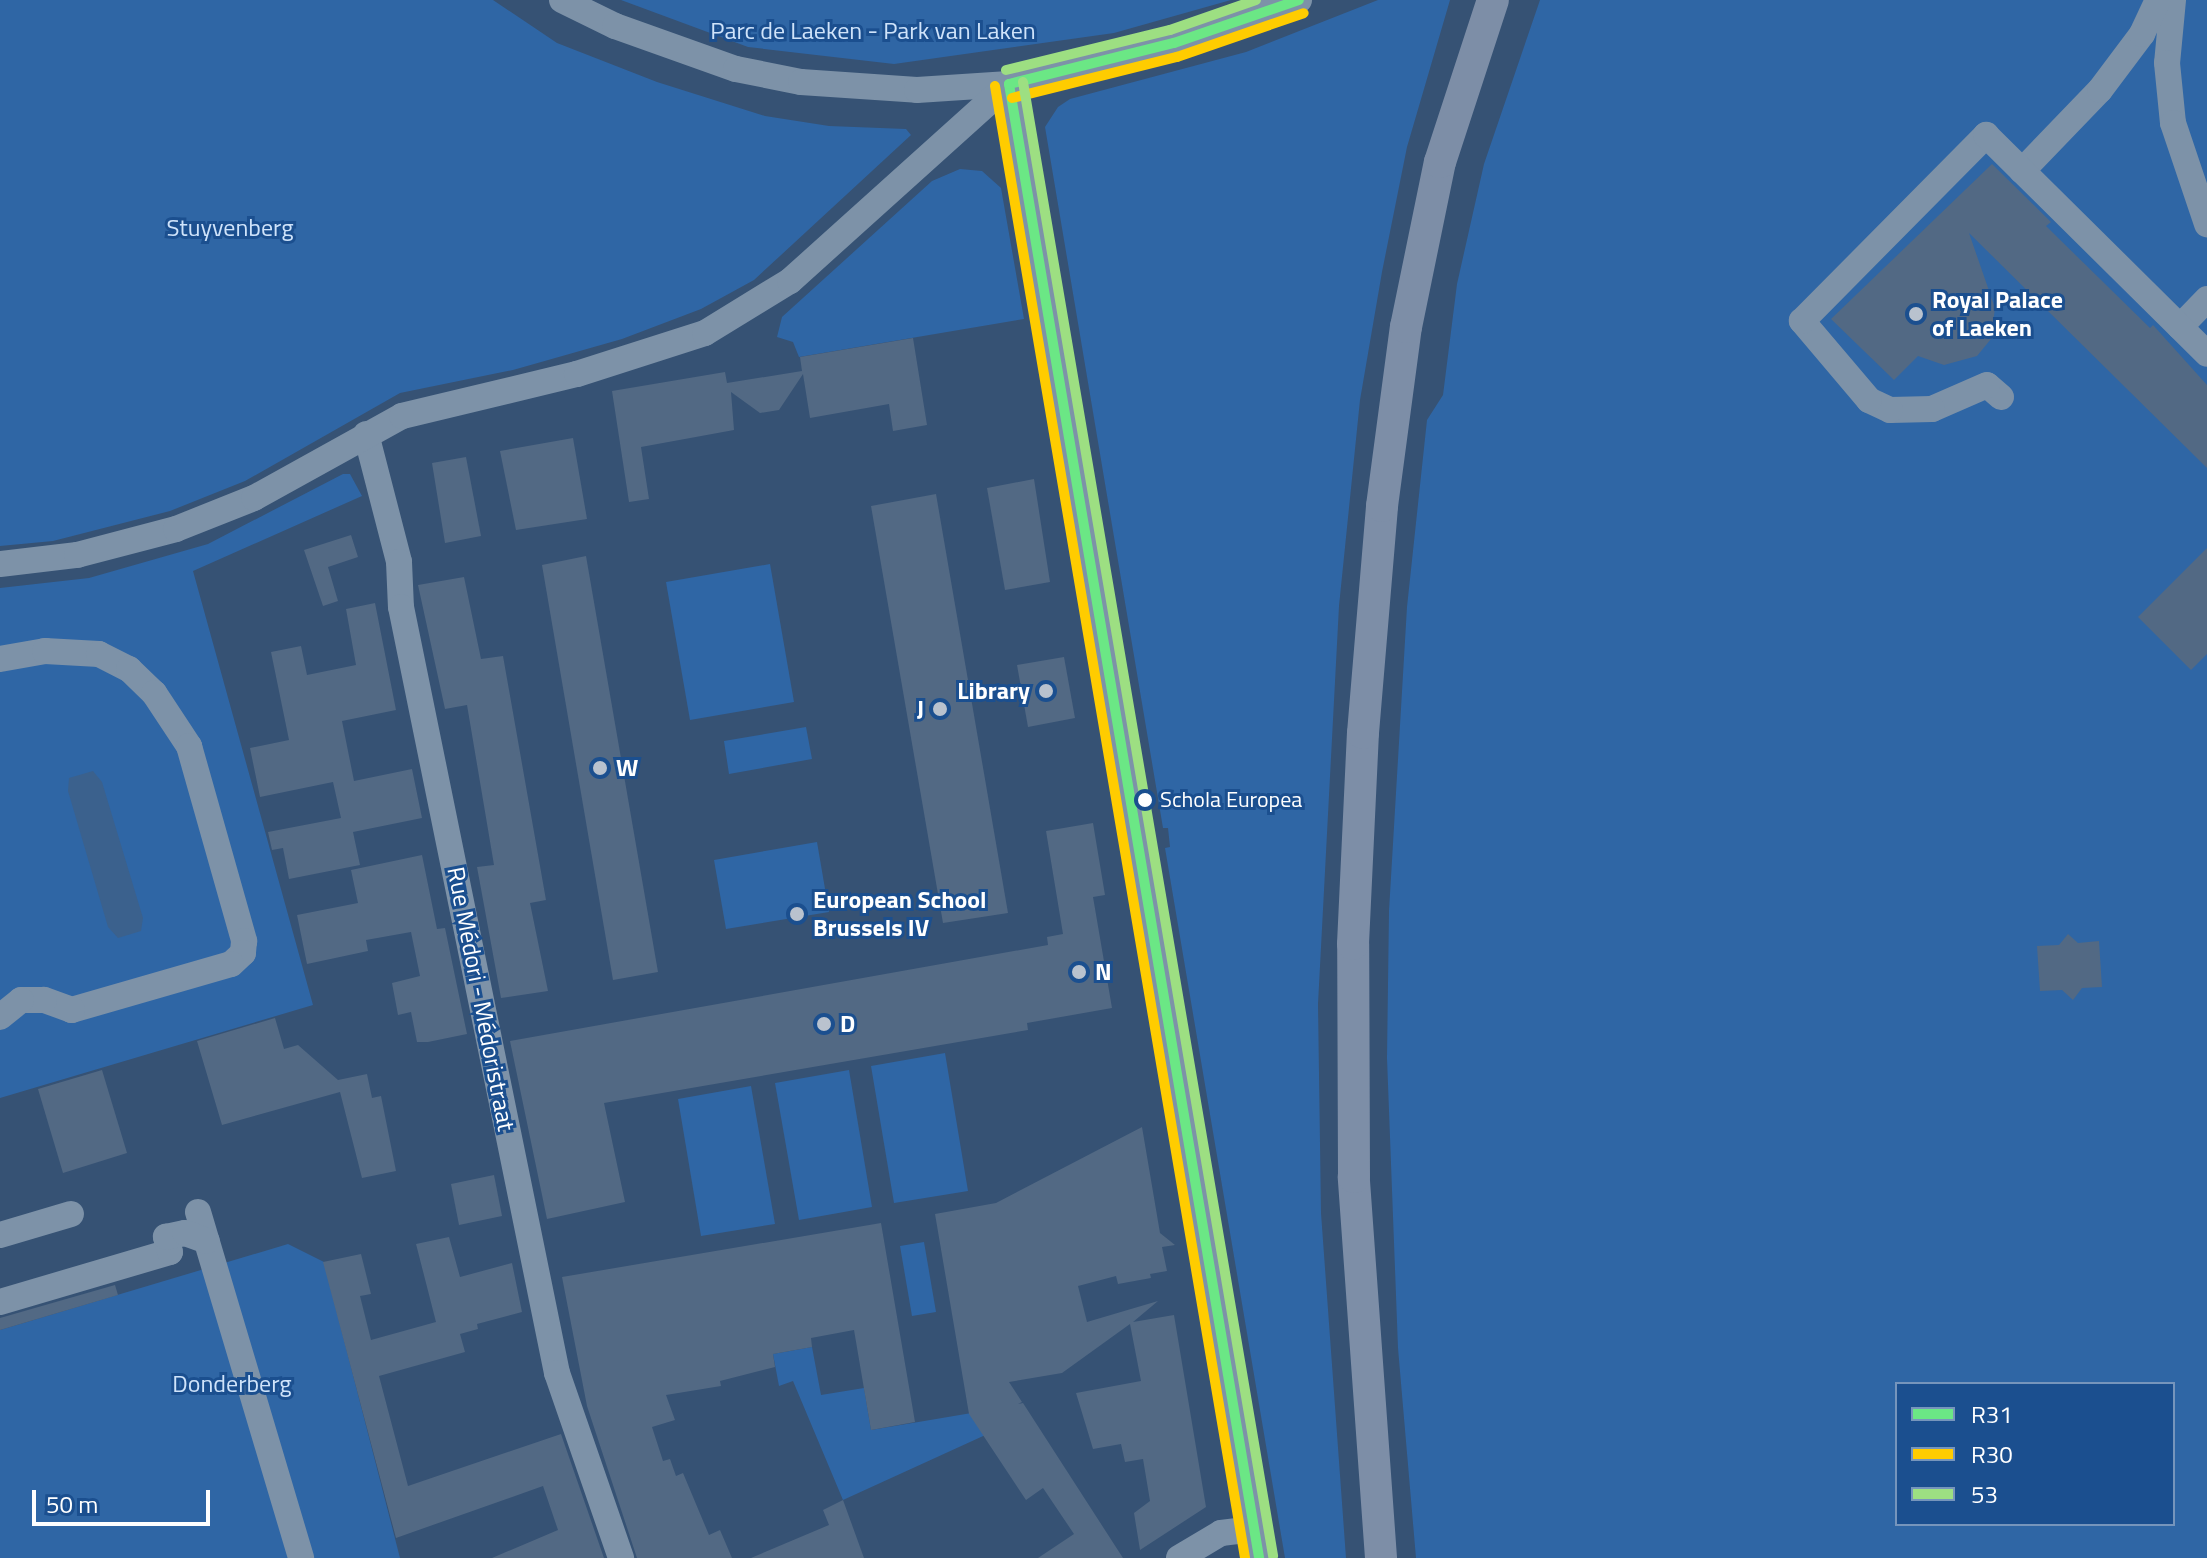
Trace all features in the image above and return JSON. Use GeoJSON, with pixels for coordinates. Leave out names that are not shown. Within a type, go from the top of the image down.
{"type":"FeatureCollection","features":[{"type":"Feature","properties":{"kind":"main road"},"geometry":{"type":"LineString","coordinates":[[1381,1558],[1354,1177],[1353,944],[1363,733],[1382,506],[1406,327],[1440,162],[1493,0]]}},
{"type":"Feature","properties":{"kind":"street"},"geometry":{"type":"LineString","coordinates":[[562,0],[680,52],[801,82],[917,90],[1009,84],[1174,43],[1299,0]]}},
{"type":"Feature","properties":{"kind":"street"},"geometry":{"type":"LineString","coordinates":[[2022,171],[2100,90],[2142,34],[2158,0]]}},
{"type":"Feature","properties":{"kind":"street"},"geometry":{"type":"LineString","coordinates":[[2173,0],[2167,63],[2173,123],[2189,184],[2207,224]]}},
{"type":"Feature","properties":{"kind":"street"},"geometry":{"type":"LineString","coordinates":[[0,564],[110,548],[203,519],[254,498],[366,434],[412,413],[642,356],[733,318],[813,262],[1009,84]]}},
{"type":"Feature","properties":{"kind":"street"},"geometry":{"type":"LineString","coordinates":[[1009,84],[1259,1558]]}},
{"type":"Feature","properties":{"kind":"street"},"geometry":{"type":"LineString","coordinates":[[2001,397],[1987,385],[1932,409],[1890,410],[1869,400],[1802,321],[1986,135],[2207,354]]}},
{"type":"Feature","properties":{"kind":"street"},"geometry":{"type":"LineString","coordinates":[[2180,327],[2207,299]]}},
{"type":"Feature","properties":{"kind":"street","name":"Rue Médori - Médoristraat"},"geometry":{"type":"LineString","coordinates":[[366,434],[399,562],[401,607],[552,1352],[621,1558]]}},
{"type":"Feature","properties":{"kind":"street"},"geometry":{"type":"LineString","coordinates":[[0,659],[45,651],[99,654],[129,669],[154,693],[189,746],[244,941],[243,953],[231,964],[72,1010],[44,1000],[21,1000],[0,1017]]}},
{"type":"Feature","properties":{"kind":"street"},"geometry":{"type":"LineString","coordinates":[[198,1212],[301,1558]]}},
{"type":"Feature","properties":{"kind":"street"},"geometry":{"type":"LineString","coordinates":[[0,1235],[71,1214]]}},
{"type":"Feature","properties":{"kind":"street"},"geometry":{"type":"LineString","coordinates":[[0,1302],[170,1252],[166,1237],[185,1233],[207,1241]]}},
{"type":"Feature","properties":{"kind":"street"},"geometry":{"type":"LineString","coordinates":[[1179,1558],[1221,1533],[1254,1529]]}},
{"type":"Feature","properties":{"kind":"green space","name":"Stuyvenberg"},"geometry":{"type":"Polygon","coordinates":[[[0,0],[493,0],[557,43],[657,82],[765,116],[829,126],[906,129],[911,135],[754,280],[701,309],[622,339],[513,370],[400,393],[245,481],[170,511],[53,541],[0,546],[0,0]]]}},
{"type":"Feature","properties":{"kind":"green space","name":"Parc de Laeken - Park van Laken"},"geometry":{"type":"Polygon","coordinates":[[[621,0],[1231,0],[1114,33],[894,64],[748,47],[621,0]]]}},
{"type":"Feature","properties":{"kind":"green space"},"geometry":{"type":"Polygon","coordinates":[[[1378,0],[1450,0],[1407,147],[1382,272],[1360,400],[1339,606],[1318,1004],[1321,1213],[1346,1558],[1285,1558],[1165,848],[1170,847],[1168,828],[1163,828],[1045,127],[1058,107],[1070,99],[1246,52],[1378,0]]]}},
{"type":"Feature","properties":{"kind":"green space"},"geometry":{"type":"Polygon","coordinates":[[[1540,0],[2207,0],[2207,1558],[1416,1558],[1398,1348],[1387,1058],[1389,911],[1407,607],[1427,420],[1443,395],[1457,284],[1484,164],[1540,0]]]}},
{"type":"Feature","properties":{"kind":"green space"},"geometry":{"type":"Polygon","coordinates":[[[960,169],[982,171],[1001,188],[1024,319],[799,357],[793,342],[777,337],[782,317],[932,181],[960,169]]]}},
{"type":"Feature","properties":{"kind":"green space"},"geometry":{"type":"Polygon","coordinates":[[[343,474],[350,474],[362,496],[193,571],[313,1005],[0,1098],[0,588],[89,578],[208,544],[343,474]]]}},
{"type":"Feature","properties":{"kind":"green space"},"geometry":{"type":"Polygon","coordinates":[[[770,564],[794,702],[690,720],[666,582],[770,564]]]}},
{"type":"Feature","properties":{"kind":"green space"},"geometry":{"type":"Polygon","coordinates":[[[806,727],[812,759],[729,774],[724,741],[806,727]]]}},
{"type":"Feature","properties":{"kind":"green space"},"geometry":{"type":"Polygon","coordinates":[[[817,842],[829,912],[726,929],[714,860],[817,842]]]}},
{"type":"Feature","properties":{"kind":"green space"},"geometry":{"type":"Polygon","coordinates":[[[945,1053],[968,1191],[894,1203],[871,1066],[945,1053]]]}},
{"type":"Feature","properties":{"kind":"green space"},"geometry":{"type":"Polygon","coordinates":[[[849,1070],[872,1207],[799,1220],[775,1083],[849,1070]]]}},
{"type":"Feature","properties":{"kind":"green space"},"geometry":{"type":"Polygon","coordinates":[[[751,1086],[775,1224],[701,1236],[678,1099],[751,1086]]]}},
{"type":"Feature","properties":{"kind":"green space"},"geometry":{"type":"Polygon","coordinates":[[[924,1242],[936,1312],[912,1316],[900,1246],[924,1242]]]}},
{"type":"Feature","properties":{"kind":"green space","name":"Donderberg"},"geometry":{"type":"Polygon","coordinates":[[[288,1244],[324,1262],[400,1558],[0,1558],[0,1330],[288,1244]]]}},
{"type":"Feature","properties":{"kind":"green space"},"geometry":{"type":"Polygon","coordinates":[[[812,1347],[821,1395],[864,1388],[871,1430],[1013,1406],[1016,1421],[843,1500],[793,1381],[779,1386],[773,1354],[812,1347]]]}},
{"type":"Feature","properties":{"kind":"shaded area"},"geometry":{"type":"Polygon","coordinates":[[[93,771],[102,782],[143,918],[141,931],[118,938],[108,927],[68,791],[69,778],[93,771]]]}},
{"type":"Feature","properties":{"kind":"building","name":"Royal Palace of Laeken"},"geometry":{"type":"Polygon","coordinates":[[[1992,164],[2051,222],[2046,226],[2150,328],[2153,325],[2207,385],[2207,468],[1969,233],[1995,308],[1991,339],[1977,356],[1944,365],[1918,356],[1894,380],[1831,319],[1992,164]]]}},
{"type":"Feature","properties":{"kind":"building"},"geometry":{"type":"Polygon","coordinates":[[[913,338],[927,425],[893,431],[889,404],[810,418],[803,374],[779,410],[760,413],[731,392],[734,430],[641,447],[649,499],[629,502],[612,391],[725,372],[727,383],[802,371],[800,357],[913,338]]]}},
{"type":"Feature","properties":{"kind":"building"},"geometry":{"type":"Polygon","coordinates":[[[573,438],[587,519],[516,530],[500,451],[573,438]]]}},
{"type":"Feature","properties":{"kind":"building"},"geometry":{"type":"Polygon","coordinates":[[[466,457],[481,536],[445,543],[432,463],[466,457]]]}},
{"type":"Feature","properties":{"kind":"building"},"geometry":{"type":"Polygon","coordinates":[[[1034,479],[1050,582],[1005,590],[987,488],[1034,479]]]}},
{"type":"Feature","properties":{"kind":"building","name":"J"},"geometry":{"type":"Polygon","coordinates":[[[936,494],[1008,913],[943,923],[871,506],[936,494]]]}},
{"type":"Feature","properties":{"kind":"building"},"geometry":{"type":"Polygon","coordinates":[[[351,535],[358,557],[328,567],[338,601],[323,606],[304,550],[351,535]]]}},
{"type":"Feature","properties":{"kind":"building"},"geometry":{"type":"Polygon","coordinates":[[[2207,548],[2207,654],[2191,670],[2138,617],[2207,548]]]}},
{"type":"Feature","properties":{"kind":"building","name":"W"},"geometry":{"type":"Polygon","coordinates":[[[586,556],[658,972],[613,980],[542,565],[586,556]]]}},
{"type":"Feature","properties":{"kind":"building"},"geometry":{"type":"Polygon","coordinates":[[[464,577],[481,659],[503,656],[546,900],[530,903],[548,991],[501,998],[477,867],[494,865],[467,705],[445,709],[418,585],[464,577]]]}},
{"type":"Feature","properties":{"kind":"building"},"geometry":{"type":"Polygon","coordinates":[[[375,603],[396,710],[342,721],[354,781],[412,769],[422,818],[353,832],[360,865],[289,879],[283,848],[272,850],[268,832],[341,818],[333,782],[260,797],[250,748],[289,740],[271,652],[301,646],[307,675],[356,665],[346,609],[375,603]]]}},
{"type":"Feature","properties":{"kind":"building","name":"Library"},"geometry":{"type":"Polygon","coordinates":[[[1064,657],[1075,718],[1028,727],[1017,665],[1064,657]]]}},
{"type":"Feature","properties":{"kind":"building"},"geometry":{"type":"Polygon","coordinates":[[[1093,823],[1105,895],[1093,897],[1112,1008],[1027,1023],[1028,1030],[604,1103],[625,1202],[547,1219],[510,1041],[1048,945],[1047,937],[1063,934],[1046,831],[1093,823]]]}},
{"type":"Feature","properties":{"kind":"building"},"geometry":{"type":"Polygon","coordinates":[[[422,855],[437,929],[445,928],[467,1034],[428,1042],[417,1042],[411,1012],[398,1015],[392,983],[420,976],[411,932],[366,940],[368,951],[307,964],[297,915],[358,903],[351,870],[422,855]]]}},
{"type":"Feature","properties":{"kind":"building"},"geometry":{"type":"Polygon","coordinates":[[[2068,934],[2078,943],[2099,941],[2102,987],[2082,988],[2073,1000],[2062,990],[2040,991],[2037,946],[2059,945],[2068,934]]]}},
{"type":"Feature","properties":{"kind":"building"},"geometry":{"type":"Polygon","coordinates":[[[275,1018],[284,1049],[298,1045],[338,1080],[367,1074],[372,1098],[381,1096],[396,1171],[362,1178],[340,1092],[222,1125],[197,1041],[275,1018]]]}},
{"type":"Feature","properties":{"kind":"building"},"geometry":{"type":"Polygon","coordinates":[[[102,1070],[127,1153],[63,1173],[38,1089],[102,1070]]]}},
{"type":"Feature","properties":{"kind":"building"},"geometry":{"type":"Polygon","coordinates":[[[1142,1127],[1160,1233],[1175,1245],[1162,1247],[1167,1271],[1150,1274],[1151,1278],[1118,1284],[1116,1276],[1078,1286],[1087,1322],[1158,1301],[1133,1322],[1174,1315],[1206,1507],[1140,1550],[1134,1513],[1150,1501],[1143,1459],[1125,1462],[1121,1444],[1093,1449],[1076,1393],[1141,1381],[1130,1324],[1062,1373],[1009,1382],[1022,1402],[1018,1404],[1023,1403],[1123,1558],[1038,1558],[1074,1534],[1043,1488],[1026,1500],[969,1414],[935,1214],[996,1203],[1142,1127]]]}},
{"type":"Feature","properties":{"kind":"building"},"geometry":{"type":"Polygon","coordinates":[[[494,1175],[502,1216],[459,1225],[451,1184],[494,1175]]]}},
{"type":"Feature","properties":{"kind":"building"},"geometry":{"type":"Polygon","coordinates":[[[881,1223],[915,1422],[871,1430],[854,1330],[811,1338],[812,1347],[773,1354],[775,1367],[720,1381],[721,1386],[666,1395],[675,1420],[652,1427],[663,1461],[670,1459],[676,1476],[683,1473],[709,1535],[720,1530],[732,1558],[637,1558],[587,1406],[562,1277],[881,1223]]]}},
{"type":"Feature","properties":{"kind":"building"},"geometry":{"type":"Polygon","coordinates":[[[449,1237],[460,1277],[512,1263],[522,1312],[477,1324],[478,1329],[460,1334],[465,1352],[379,1376],[408,1486],[561,1434],[604,1558],[492,1558],[558,1530],[543,1486],[396,1538],[323,1262],[361,1254],[371,1294],[360,1296],[371,1340],[436,1322],[416,1244],[449,1237]]]}},
{"type":"Feature","properties":{"kind":"building"},"geometry":{"type":"Polygon","coordinates":[[[115,1285],[118,1295],[0,1330],[0,1318],[115,1285]]]}},
{"type":"Feature","properties":{"kind":"building"},"geometry":{"type":"Polygon","coordinates":[[[843,1500],[864,1558],[751,1558],[829,1525],[823,1510],[843,1500]]]}},
{"type":"Feature","properties":{"kind":"transit line","name":"53"},"geometry":{"type":"LineString","coordinates":[[1006,70],[1170,30],[1256,0]]}},
{"type":"Feature","properties":{"kind":"transit line","name":"R31"},"geometry":{"type":"LineString","coordinates":[[1009,84],[1174,43],[1299,0]]}},
{"type":"Feature","properties":{"kind":"transit line","name":"R30"},"geometry":{"type":"LineString","coordinates":[[1012,98],[1177,57],[1304,13]]}},
{"type":"Feature","properties":{"kind":"transit line","name":"53"},"geometry":{"type":"LineString","coordinates":[[1023,82],[1273,1556]]}},
{"type":"Feature","properties":{"kind":"transit line","name":"R31"},"geometry":{"type":"LineString","coordinates":[[1009,84],[1259,1558]]}},
{"type":"Feature","properties":{"kind":"transit line","name":"R30"},"geometry":{"type":"LineString","coordinates":[[995,86],[1245,1558]]}},
{"type":"Feature","properties":{"kind":"place","name":"Royal Palace of Laeken"},"geometry":{"type":"Point","coordinates":[1916,314]}},
{"type":"Feature","properties":{"kind":"place","name":"Library"},"geometry":{"type":"Point","coordinates":[1046,691]}},
{"type":"Feature","properties":{"kind":"place","name":"J"},"geometry":{"type":"Point","coordinates":[940,709]}},
{"type":"Feature","properties":{"kind":"place","name":"W"},"geometry":{"type":"Point","coordinates":[600,768]}},
{"type":"Feature","properties":{"kind":"place","name":"Schola Europea"},"geometry":{"type":"Point","coordinates":[1145,800]}},
{"type":"Feature","properties":{"kind":"place","name":"European School Brussels IV"},"geometry":{"type":"Point","coordinates":[797,914]}},
{"type":"Feature","properties":{"kind":"place","name":"N"},"geometry":{"type":"Point","coordinates":[1079,972]}},
{"type":"Feature","properties":{"kind":"place","name":"D"},"geometry":{"type":"Point","coordinates":[824,1024]}}]}
